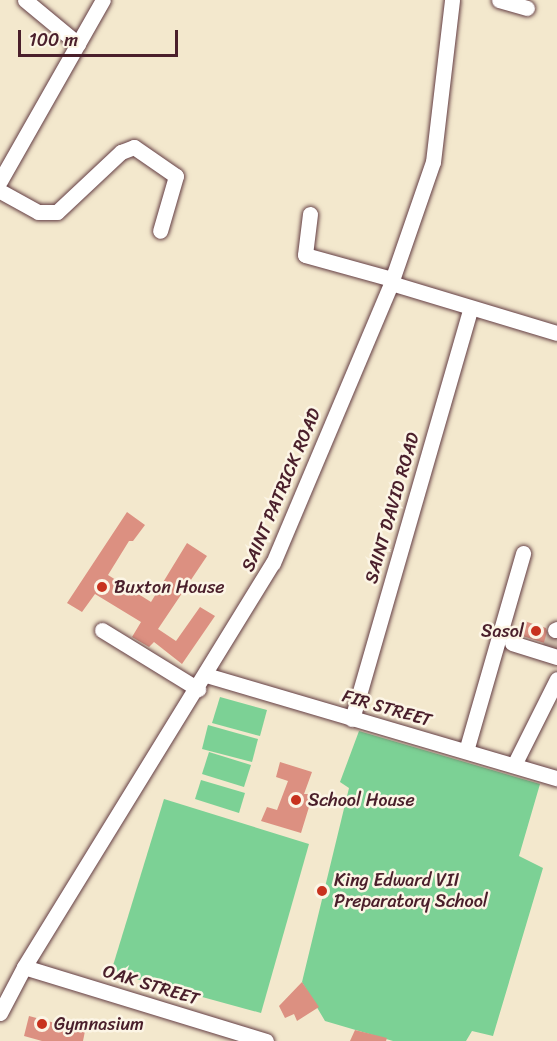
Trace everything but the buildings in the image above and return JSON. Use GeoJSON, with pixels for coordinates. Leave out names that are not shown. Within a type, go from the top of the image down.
{"type":"FeatureCollection","features":[{"type":"Feature","properties":{"kind":"street"},"geometry":{"type":"LineString","coordinates":[[25,0],[78,44]]}},
{"type":"Feature","properties":{"kind":"street"},"geometry":{"type":"LineString","coordinates":[[0,181],[104,0]]}},
{"type":"Feature","properties":{"kind":"street","name":"SAINT PATRICK ROAD"},"geometry":{"type":"LineString","coordinates":[[0,1013],[24,967],[198,689],[273,563],[391,281],[438,141],[452,0]]}},
{"type":"Feature","properties":{"kind":"street"},"geometry":{"type":"LineString","coordinates":[[499,0],[527,8]]}},
{"type":"Feature","properties":{"kind":"street"},"geometry":{"type":"LineString","coordinates":[[0,191],[38,212],[57,212],[121,152],[134,147],[176,176],[160,231]]}},
{"type":"Feature","properties":{"kind":"street"},"geometry":{"type":"LineString","coordinates":[[310,214],[305,255],[391,281],[470,309],[557,333]]}},
{"type":"Feature","properties":{"kind":"street","name":"SAINT DAVID ROAD"},"geometry":{"type":"LineString","coordinates":[[352,719],[470,309]]}},
{"type":"Feature","properties":{"kind":"street"},"geometry":{"type":"LineString","coordinates":[[466,751],[523,553]]}},
{"type":"Feature","properties":{"kind":"street"},"geometry":{"type":"LineString","coordinates":[[102,630],[198,689]]}},
{"type":"Feature","properties":{"kind":"street"},"geometry":{"type":"LineString","coordinates":[[512,643],[552,653]]}},
{"type":"Feature","properties":{"kind":"street","name":"FIR STREET"},"geometry":{"type":"LineString","coordinates":[[206,675],[557,778]]}},
{"type":"Feature","properties":{"kind":"street"},"geometry":{"type":"LineString","coordinates":[[514,765],[557,679]]}},
{"type":"Feature","properties":{"kind":"street","name":"OAK STREET"},"geometry":{"type":"LineString","coordinates":[[24,967],[266,1041]]}},
{"type":"Feature","properties":{"kind":"green space"},"geometry":{"type":"Polygon","coordinates":[[[220,697],[267,710],[260,736],[212,723],[220,697]]]}},
{"type":"Feature","properties":{"kind":"green space"},"geometry":{"type":"Polygon","coordinates":[[[208,725],[258,739],[252,762],[202,749],[208,725]]]}},
{"type":"Feature","properties":{"kind":"green space"},"geometry":{"type":"Polygon","coordinates":[[[359,731],[540,784],[519,856],[543,868],[493,1036],[472,1031],[466,1041],[393,1041],[325,1021],[302,982],[349,788],[340,782],[359,731]]]}},
{"type":"Feature","properties":{"kind":"green space"},"geometry":{"type":"Polygon","coordinates":[[[209,752],[251,765],[244,787],[202,774],[209,752]]]}},
{"type":"Feature","properties":{"kind":"green space"},"geometry":{"type":"Polygon","coordinates":[[[201,780],[245,793],[239,813],[195,799],[201,780]]]}},
{"type":"Feature","properties":{"kind":"green space"},"geometry":{"type":"Polygon","coordinates":[[[164,799],[309,844],[261,1013],[111,972],[164,799]]]}},
{"type":"Feature","properties":{"kind":"tunnel"},"geometry":{"type":"LineString","coordinates":[[550,648],[555,630]]}},
{"type":"Feature","properties":{"kind":"place","name":"Buxton House"},"geometry":{"type":"Point","coordinates":[102,587]}},
{"type":"Feature","properties":{"kind":"place","name":"Sasol"},"geometry":{"type":"Point","coordinates":[536,631]}},
{"type":"Feature","properties":{"kind":"place","name":"School House"},"geometry":{"type":"Point","coordinates":[296,800]}},
{"type":"Feature","properties":{"kind":"place","name":"King Edward VII Preparatory School"},"geometry":{"type":"Point","coordinates":[322,891]}},
{"type":"Feature","properties":{"kind":"place","name":"Gymnasium"},"geometry":{"type":"Point","coordinates":[42,1024]}}]}
